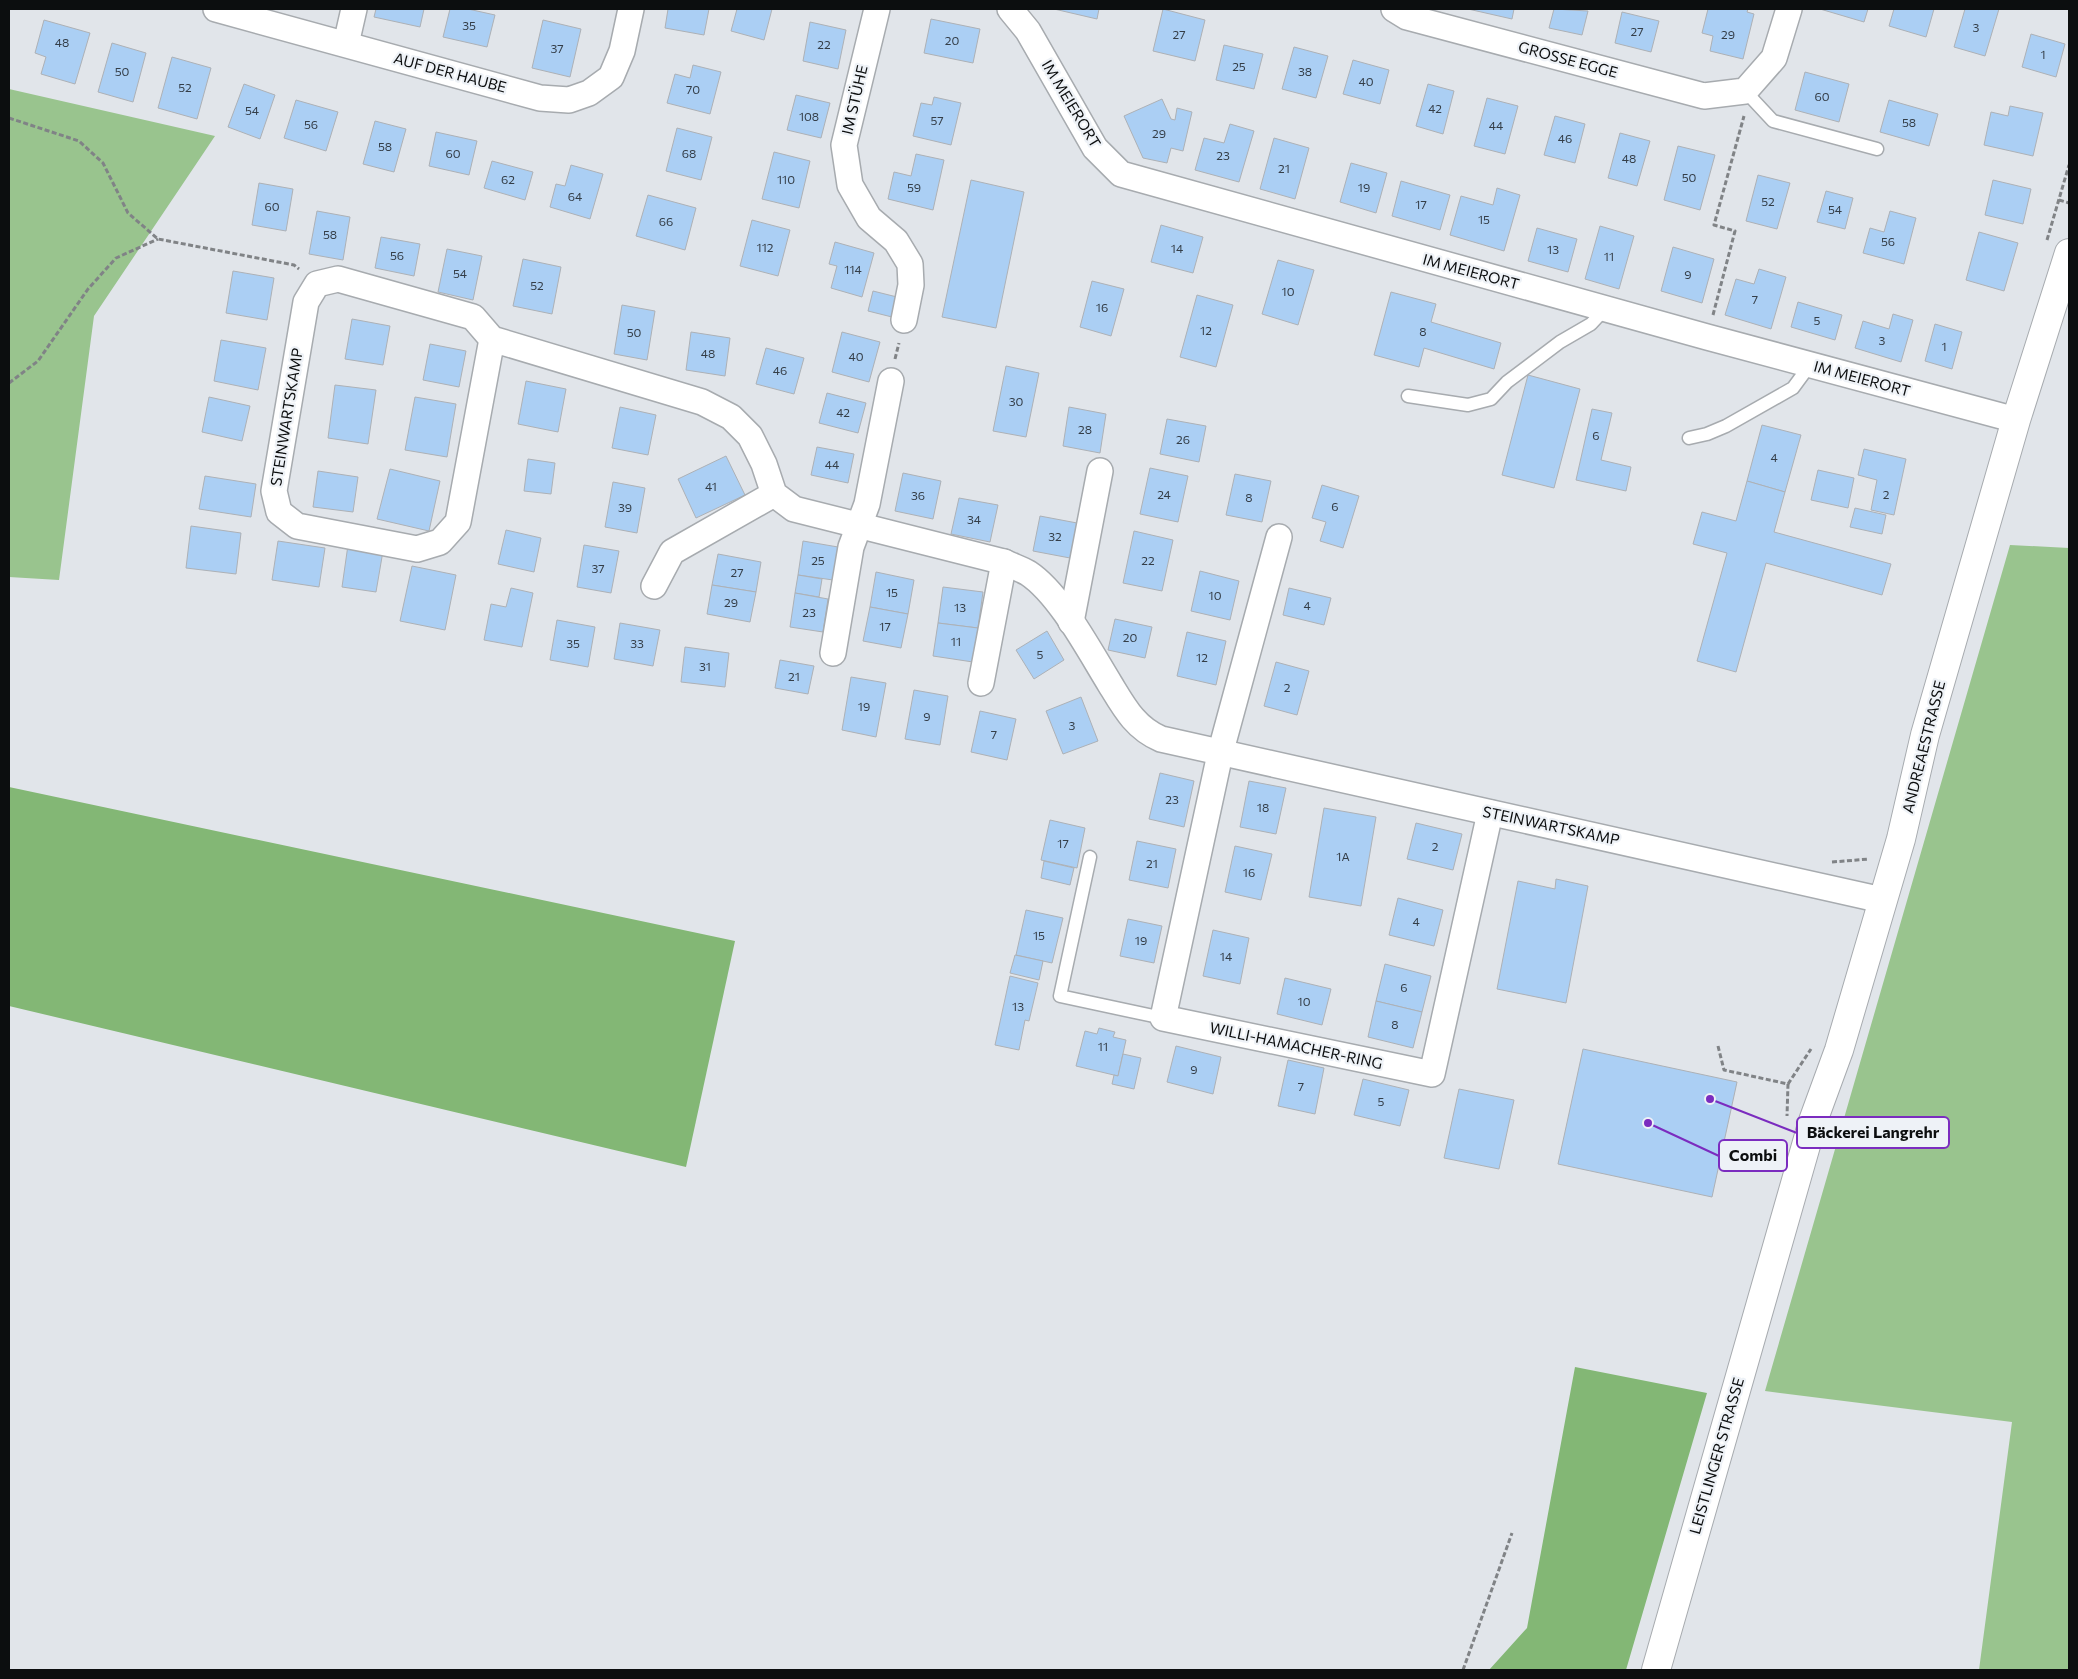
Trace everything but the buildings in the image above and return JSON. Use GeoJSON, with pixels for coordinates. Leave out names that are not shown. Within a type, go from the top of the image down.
{"type":"FeatureCollection","features":[{"type":"Feature","properties":{"kind":"street","name":"AUF DER HAUBE"},"geometry":{"type":"LineString","coordinates":[[216,9],[540,98],[569,100],[589,93],[611,77],[622,51],[632,9]]}},
{"type":"Feature","properties":{"kind":"street"},"geometry":{"type":"LineString","coordinates":[[346,44],[354,9]]}},
{"type":"Feature","properties":{"kind":"street","name":"IM STÜHE"},"geometry":{"type":"LineString","coordinates":[[877,9],[844,145],[850,185],[870,218],[896,241],[910,264],[911,285],[904,320]]}},
{"type":"Feature","properties":{"kind":"street","name":"IM MEIERORT"},"geometry":{"type":"LineString","coordinates":[[1010,9],[1028,31],[1095,148],[1120,174],[1605,309],[2016,420]]}},
{"type":"Feature","properties":{"kind":"street","name":"GROSSE EGGE"},"geometry":{"type":"LineString","coordinates":[[1394,9],[1407,17],[1704,96],[1745,91]]}},
{"type":"Feature","properties":{"kind":"street"},"geometry":{"type":"LineString","coordinates":[[1745,91],[1774,58],[1789,9]]}},
{"type":"Feature","properties":{"kind":"street","name":"ANDREAESTRASSE"},"geometry":{"type":"LineString","coordinates":[[1779,1241],[1813,1121],[1839,1050],[1900,840],[1925,735],[2016,420],[2069,253]]}},
{"type":"Feature","properties":{"kind":"street"},"geometry":{"type":"LineString","coordinates":[[317,284],[338,279],[473,317],[492,339],[702,402],[731,417],[750,436],[764,464],[774,494],[672,552],[654,586]]}},
{"type":"Feature","properties":{"kind":"street","name":"STEINWARTSKAMP"},"geometry":{"type":"LineString","coordinates":[[317,284],[306,302],[274,491],[279,512],[297,526],[417,549],[440,542],[458,522],[492,339]]}},
{"type":"Feature","properties":{"kind":"street"},"geometry":{"type":"LineString","coordinates":[[833,653],[851,548],[867,504],[890,382]]}},
{"type":"Feature","properties":{"kind":"street"},"geometry":{"type":"LineString","coordinates":[[1071,622],[1100,471]]}},
{"type":"Feature","properties":{"kind":"street","name":"STEINWARTSKAMP"},"geometry":{"type":"LineString","coordinates":[[774,494],[794,509],[859,527],[1004,562],[1029,574],[1048,592],[1071,622],[1131,718],[1146,733],[1161,739],[1220,754],[1882,900]]}},
{"type":"Feature","properties":{"kind":"street"},"geometry":{"type":"LineString","coordinates":[[1163,1018],[1220,754],[1278,537]]}},
{"type":"Feature","properties":{"kind":"street"},"geometry":{"type":"LineString","coordinates":[[981,683],[1004,562]]}},
{"type":"Feature","properties":{"kind":"street","name":"WILLI-HAMACHER-RING"},"geometry":{"type":"LineString","coordinates":[[1163,1018],[1432,1074],[1490,813]]}},
{"type":"Feature","properties":{"kind":"street","name":"LEISTLINGER STRASSE"},"geometry":{"type":"LineString","coordinates":[[1656,1670],[1779,1241]]}},
{"type":"Feature","properties":{"kind":"lane"},"geometry":{"type":"LineString","coordinates":[[1745,91],[1773,121],[1877,149]]}},
{"type":"Feature","properties":{"kind":"lane"},"geometry":{"type":"LineString","coordinates":[[1408,396],[1468,405],[1491,400],[1508,382],[1560,342],[1591,324],[1605,309]]}},
{"type":"Feature","properties":{"kind":"lane"},"geometry":{"type":"LineString","coordinates":[[1689,438],[1707,434],[1726,426],[1793,388],[1804,373],[1806,363]]}},
{"type":"Feature","properties":{"kind":"lane"},"geometry":{"type":"LineString","coordinates":[[1090,858],[1060,996],[1163,1018]]}},
{"type":"Feature","properties":{"kind":"path"},"geometry":{"type":"LineString","coordinates":[[1707,337],[1735,231],[1714,225],[1744,121],[1745,91]]}},
{"type":"Feature","properties":{"kind":"path"},"geometry":{"type":"LineString","coordinates":[[9,118],[80,141],[103,163],[128,213],[158,239],[294,265],[317,284]]}},
{"type":"Feature","properties":{"kind":"path"},"geometry":{"type":"LineString","coordinates":[[2059,200],[2069,203]]}},
{"type":"Feature","properties":{"kind":"path"},"geometry":{"type":"LineString","coordinates":[[9,383],[38,361],[88,289],[116,258],[158,239]]}},
{"type":"Feature","properties":{"kind":"path"},"geometry":{"type":"LineString","coordinates":[[890,382],[904,320]]}},
{"type":"Feature","properties":{"kind":"path"},"geometry":{"type":"LineString","coordinates":[[1787,1120],[1788,1084],[1816,1041]]}},
{"type":"Feature","properties":{"kind":"path"},"geometry":{"type":"LineString","coordinates":[[1718,1046],[1724,1070],[1788,1084]]}},
{"type":"Feature","properties":{"kind":"path"},"geometry":{"type":"LineString","coordinates":[[1462,1670],[1512,1533]]}},
{"type":"Feature","properties":{"kind":"green space"},"geometry":{"type":"Polygon","coordinates":[[[9,89],[215,136],[94,316],[59,580],[9,577],[9,89]]]}},
{"type":"Feature","properties":{"kind":"green space"},"geometry":{"type":"Polygon","coordinates":[[[2010,545],[2069,548],[2069,1670],[1979,1670],[2012,1422],[1765,1391],[2010,545]]]}},
{"type":"Feature","properties":{"kind":"green space"},"geometry":{"type":"Polygon","coordinates":[[[9,787],[735,941],[686,1167],[9,1006],[9,787]]]}},
{"type":"Feature","properties":{"kind":"green space"},"geometry":{"type":"Polygon","coordinates":[[[1575,1367],[1707,1393],[1626,1670],[1489,1670],[1527,1628],[1575,1367]]]}},
{"type":"Feature","properties":{"kind":"place","name":"Bäckerei Langrehr"},"geometry":{"type":"Point","coordinates":[1710,1099]}},
{"type":"Feature","properties":{"kind":"place","name":"Combi"},"geometry":{"type":"Point","coordinates":[1648,1123]}}]}
